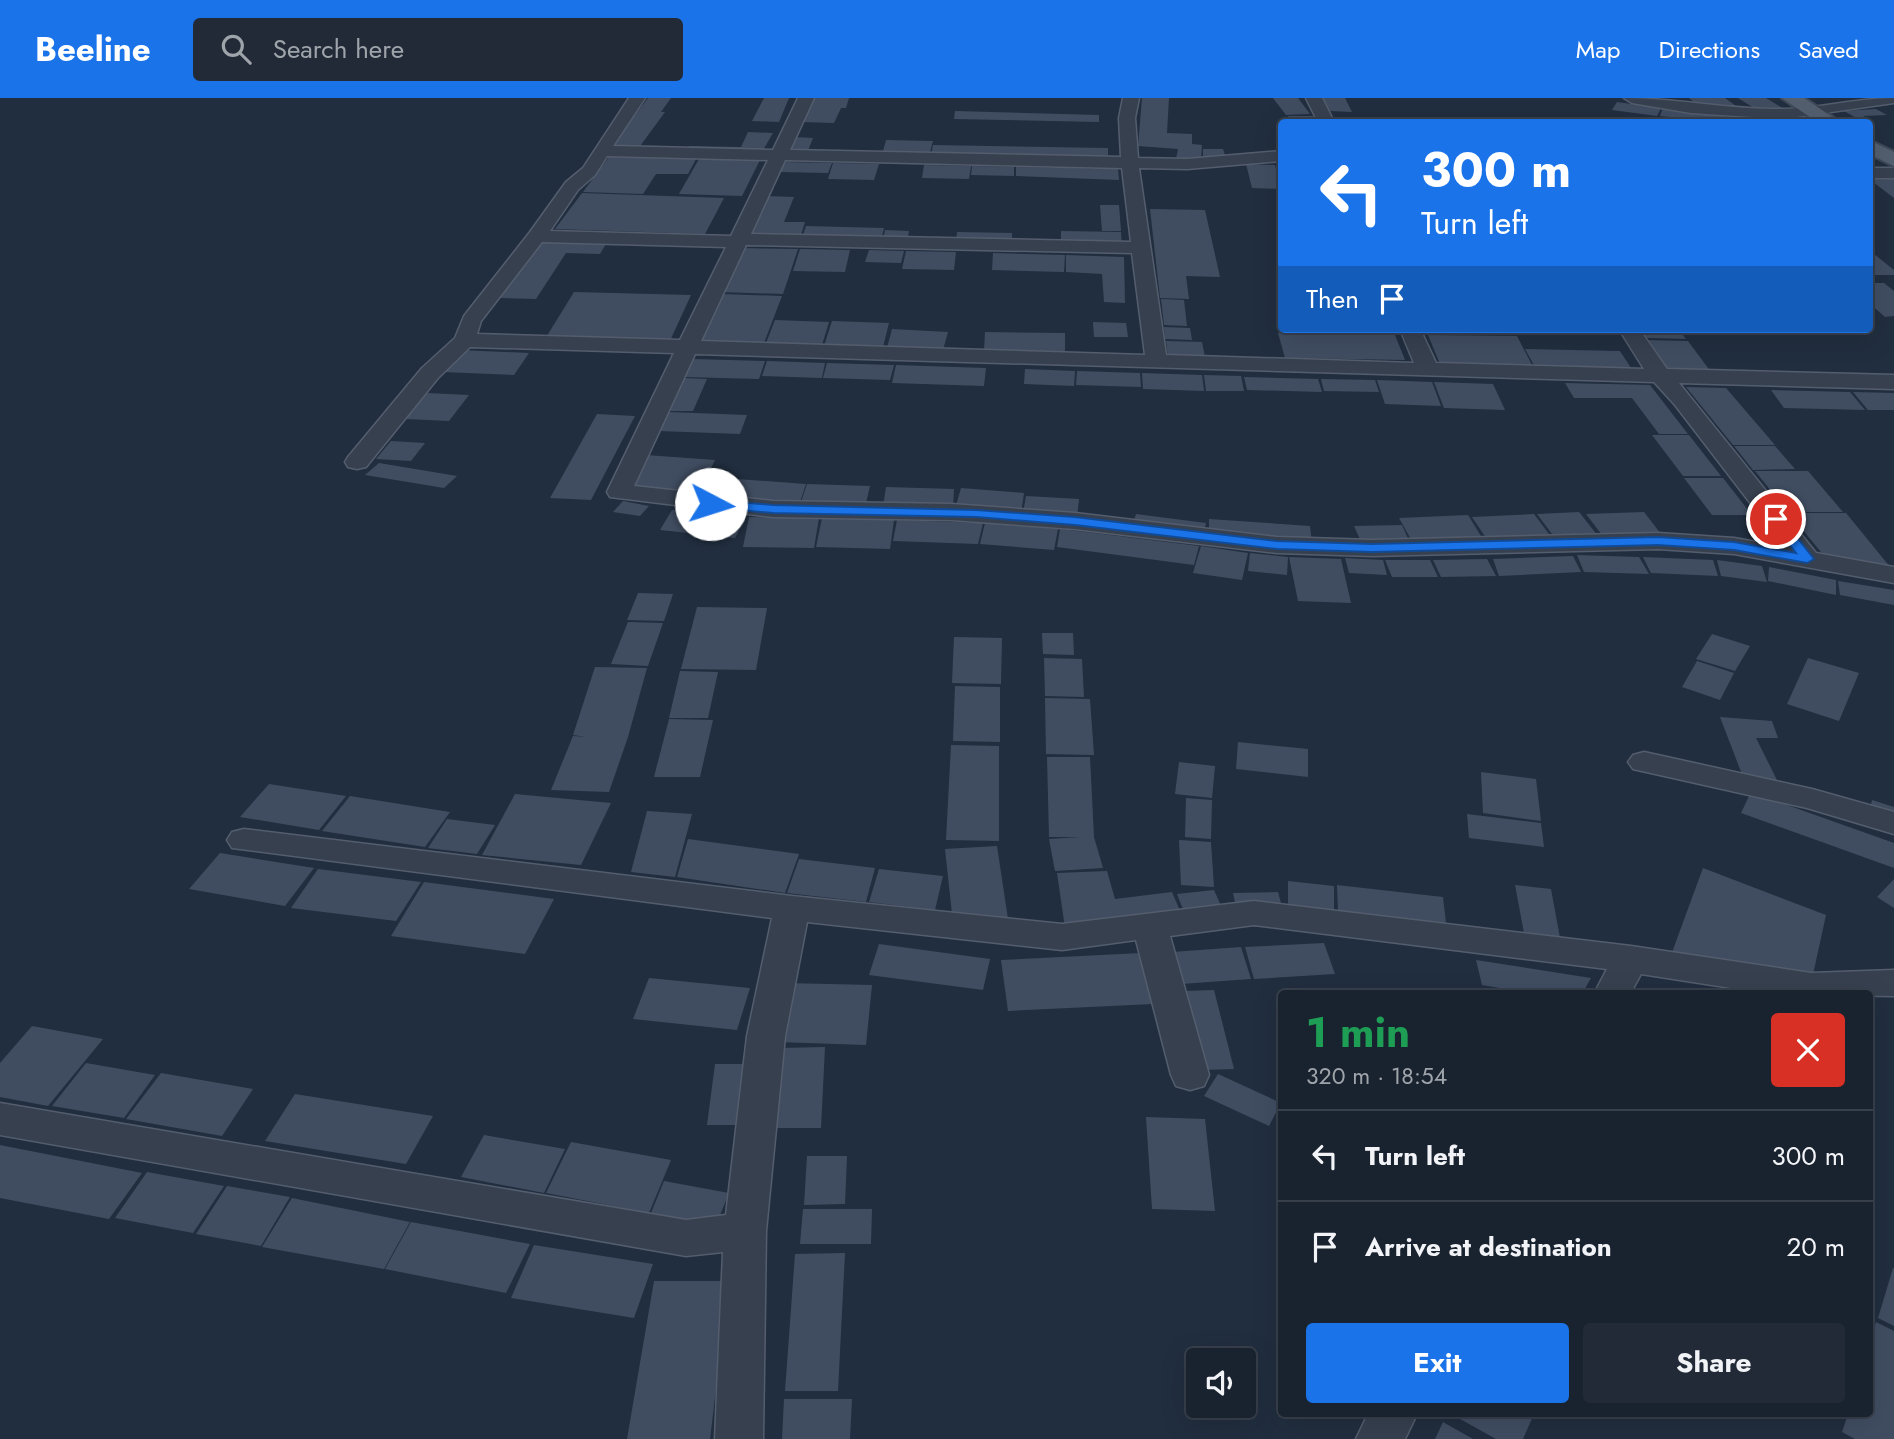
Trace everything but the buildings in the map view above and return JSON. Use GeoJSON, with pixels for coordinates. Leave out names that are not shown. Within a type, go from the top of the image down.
{"type":"FeatureCollection","features":[{"type":"Feature","properties":{"kind":"main road"},"geometry":{"type":"LineString","coordinates":[[1791,98],[1825,119]]}},
{"type":"Feature","properties":{"kind":"main road"},"geometry":{"type":"LineString","coordinates":[[1873,148],[1894,160]]}},
{"type":"Feature","properties":{"kind":"street"},"geometry":{"type":"LineString","coordinates":[[357,462],[430,373],[465,340],[471,320],[537,236],[572,186],[589,171],[637,98]]}},
{"type":"Feature","properties":{"kind":"street"},"geometry":{"type":"LineString","coordinates":[[806,98],[619,492],[773,509],[951,512],[1075,521],[1277,545],[1372,548],[1658,541],[1734,546],[1894,575]]}},
{"type":"Feature","properties":{"kind":"street"},"geometry":{"type":"LineString","coordinates":[[1131,98],[1127,118],[1130,163],[1156,360]]}},
{"type":"Feature","properties":{"kind":"street"},"geometry":{"type":"LineString","coordinates":[[1314,98],[1324,119]]}},
{"type":"Feature","properties":{"kind":"street"},"geometry":{"type":"LineString","coordinates":[[1632,98],[1734,112],[1782,114],[1894,98]]}},
{"type":"Feature","properties":{"kind":"street"},"geometry":{"type":"LineString","coordinates":[[602,151],[1204,164],[1278,156]]}},
{"type":"Feature","properties":{"kind":"street"},"geometry":{"type":"LineString","coordinates":[[1873,173],[1894,173]]}},
{"type":"Feature","properties":{"kind":"street"},"geometry":{"type":"LineString","coordinates":[[537,236],[1142,248]]}},
{"type":"Feature","properties":{"kind":"street"},"geometry":{"type":"LineString","coordinates":[[1412,333],[1428,369]]}},
{"type":"Feature","properties":{"kind":"street"},"geometry":{"type":"LineString","coordinates":[[1632,333],[1660,376],[1683,400],[1807,559]]}},
{"type":"Feature","properties":{"kind":"street"},"geometry":{"type":"LineString","coordinates":[[465,340],[1894,382]]}},
{"type":"Feature","properties":{"kind":"street"},"geometry":{"type":"LineString","coordinates":[[1644,762],[1812,799],[1894,823]]}},
{"type":"Feature","properties":{"kind":"street"},"geometry":{"type":"LineString","coordinates":[[244,840],[792,908],[1062,937],[1254,913],[1630,959],[1811,987],[1894,983]]}},
{"type":"Feature","properties":{"kind":"street"},"geometry":{"type":"LineString","coordinates":[[739,1439],[745,1231],[766,1036],[792,908]]}},
{"type":"Feature","properties":{"kind":"street"},"geometry":{"type":"LineString","coordinates":[[1150,926],[1190,1075]]}},
{"type":"Feature","properties":{"kind":"street"},"geometry":{"type":"LineString","coordinates":[[1614,990],[1630,959]]}},
{"type":"Feature","properties":{"kind":"street"},"geometry":{"type":"LineString","coordinates":[[0,1119],[686,1238],[745,1231]]}},
{"type":"Feature","properties":{"kind":"street"},"geometry":{"type":"LineString","coordinates":[[1380,1439],[1391,1417]]}},
{"type":"Feature","properties":{"kind":"route"},"geometry":{"type":"LineString","coordinates":[[711,504],[773,509],[976,513],[1075,521],[1277,545],[1372,548],[1658,541],[1734,546],[1807,559],[1776,519]]}}]}
